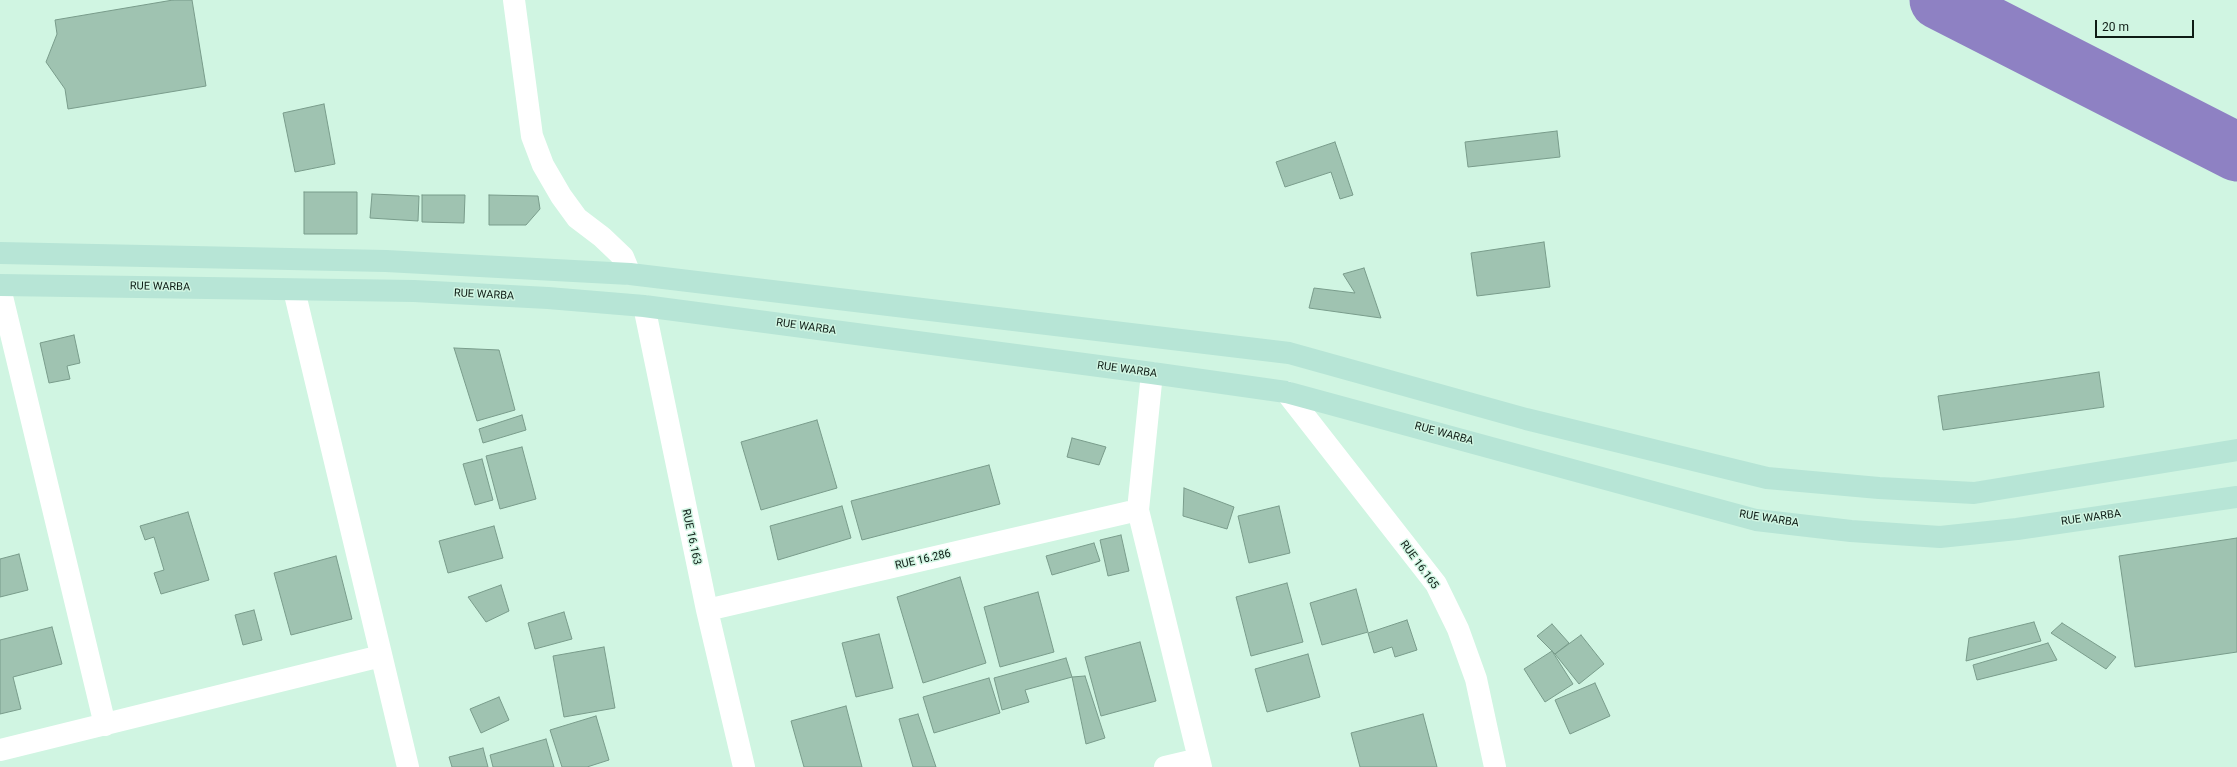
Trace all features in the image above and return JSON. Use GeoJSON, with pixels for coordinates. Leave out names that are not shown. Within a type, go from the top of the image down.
{"type":"FeatureCollection","features":[{"type":"Feature","properties":{"kind":"main road"},"geometry":{"type":"LineString","coordinates":[[0,253],[386,262],[630,274],[1289,353],[1526,419],[1766,478],[1879,488],[1974,493],[2237,450]]}},
{"type":"Feature","properties":{"kind":"main road","name":"RUE WARBA"},"geometry":{"type":"LineString","coordinates":[[0,285],[414,291],[548,298],[644,306],[1152,373],[1286,392],[1756,520],[1852,531],[1940,537],[2017,529],[2237,497]]}},
{"type":"Feature","properties":{"kind":"street"},"geometry":{"type":"LineString","coordinates":[[514,0],[532,136],[543,165],[561,196],[577,218],[602,237],[623,257],[630,274]]}},
{"type":"Feature","properties":{"kind":"street"},"geometry":{"type":"LineString","coordinates":[[0,288],[105,724]]}},
{"type":"Feature","properties":{"kind":"street"},"geometry":{"type":"LineString","coordinates":[[294,290],[408,767]]}},
{"type":"Feature","properties":{"kind":"street","name":"RUE 16.163"},"geometry":{"type":"LineString","coordinates":[[644,306],[707,610],[744,767]]}},
{"type":"Feature","properties":{"kind":"street"},"geometry":{"type":"LineString","coordinates":[[1152,373],[1138,510],[1200,763],[1165,767]]}},
{"type":"Feature","properties":{"kind":"street","name":"RUE 16.165"},"geometry":{"type":"LineString","coordinates":[[1286,392],[1436,584],[1458,630],[1476,679],[1495,767]]}},
{"type":"Feature","properties":{"kind":"street","name":"RUE 16.286"},"geometry":{"type":"LineString","coordinates":[[707,610],[1138,510]]}},
{"type":"Feature","properties":{"kind":"street"},"geometry":{"type":"LineString","coordinates":[[0,750],[381,656]]}},
{"type":"Feature","properties":{"kind":"building"},"geometry":{"type":"Polygon","coordinates":[[[173,0],[192,0],[206,86],[68,109],[65,89],[46,62],[57,34],[55,20],[173,0]]]}},
{"type":"Feature","properties":{"kind":"building"},"geometry":{"type":"Polygon","coordinates":[[[324,104],[335,164],[295,172],[283,113],[324,104]]]}},
{"type":"Feature","properties":{"kind":"building"},"geometry":{"type":"Polygon","coordinates":[[[1557,131],[1560,157],[1468,167],[1465,142],[1557,131]]]}},
{"type":"Feature","properties":{"kind":"building"},"geometry":{"type":"Polygon","coordinates":[[[1335,142],[1353,195],[1340,199],[1331,172],[1285,187],[1276,162],[1335,142]]]}},
{"type":"Feature","properties":{"kind":"building"},"geometry":{"type":"Polygon","coordinates":[[[304,192],[357,192],[357,234],[304,234],[304,192]]]}},
{"type":"Feature","properties":{"kind":"building"},"geometry":{"type":"Polygon","coordinates":[[[372,194],[419,196],[418,221],[370,218],[372,194]]]}},
{"type":"Feature","properties":{"kind":"building"},"geometry":{"type":"Polygon","coordinates":[[[422,195],[465,195],[464,223],[422,222],[422,195]]]}},
{"type":"Feature","properties":{"kind":"building"},"geometry":{"type":"Polygon","coordinates":[[[489,195],[538,196],[540,209],[526,225],[489,225],[489,195]]]}},
{"type":"Feature","properties":{"kind":"building"},"geometry":{"type":"Polygon","coordinates":[[[1544,242],[1550,287],[1477,296],[1471,253],[1544,242]]]}},
{"type":"Feature","properties":{"kind":"building"},"geometry":{"type":"Polygon","coordinates":[[[1364,268],[1381,318],[1309,308],[1314,288],[1355,293],[1343,274],[1364,268]]]}},
{"type":"Feature","properties":{"kind":"building"},"geometry":{"type":"Polygon","coordinates":[[[74,335],[80,363],[67,366],[70,379],[49,383],[40,343],[74,335]]]}},
{"type":"Feature","properties":{"kind":"building"},"geometry":{"type":"Polygon","coordinates":[[[454,348],[499,350],[515,410],[477,421],[454,348]]]}},
{"type":"Feature","properties":{"kind":"building"},"geometry":{"type":"Polygon","coordinates":[[[2099,372],[2104,407],[1943,430],[1938,396],[2099,372]]]}},
{"type":"Feature","properties":{"kind":"building"},"geometry":{"type":"Polygon","coordinates":[[[522,415],[526,430],[483,443],[479,429],[522,415]]]}},
{"type":"Feature","properties":{"kind":"building"},"geometry":{"type":"Polygon","coordinates":[[[817,420],[837,488],[761,510],[741,442],[817,420]]]}},
{"type":"Feature","properties":{"kind":"building"},"geometry":{"type":"Polygon","coordinates":[[[1072,438],[1106,447],[1099,465],[1067,457],[1072,438]]]}},
{"type":"Feature","properties":{"kind":"building"},"geometry":{"type":"Polygon","coordinates":[[[522,447],[536,499],[500,509],[486,456],[522,447]]]}},
{"type":"Feature","properties":{"kind":"building"},"geometry":{"type":"Polygon","coordinates":[[[482,459],[493,500],[475,505],[463,464],[482,459]]]}},
{"type":"Feature","properties":{"kind":"building"},"geometry":{"type":"Polygon","coordinates":[[[989,465],[1000,504],[862,540],[851,501],[989,465]]]}},
{"type":"Feature","properties":{"kind":"building"},"geometry":{"type":"Polygon","coordinates":[[[1184,488],[1234,507],[1227,529],[1183,516],[1184,488]]]}},
{"type":"Feature","properties":{"kind":"building"},"geometry":{"type":"Polygon","coordinates":[[[842,506],[851,538],[778,560],[770,526],[842,506]]]}},
{"type":"Feature","properties":{"kind":"building"},"geometry":{"type":"Polygon","coordinates":[[[1279,506],[1290,553],[1249,563],[1238,516],[1279,506]]]}},
{"type":"Feature","properties":{"kind":"building"},"geometry":{"type":"Polygon","coordinates":[[[188,512],[209,580],[161,594],[154,573],[164,570],[154,537],[145,540],[140,526],[188,512]]]}},
{"type":"Feature","properties":{"kind":"building"},"geometry":{"type":"Polygon","coordinates":[[[494,526],[503,558],[448,573],[439,541],[494,526]]]}},
{"type":"Feature","properties":{"kind":"building"},"geometry":{"type":"Polygon","coordinates":[[[1121,535],[1129,571],[1108,576],[1100,540],[1121,535]]]}},
{"type":"Feature","properties":{"kind":"building"},"geometry":{"type":"Polygon","coordinates":[[[2237,538],[2237,652],[2135,667],[2119,556],[2237,538]]]}},
{"type":"Feature","properties":{"kind":"building"},"geometry":{"type":"Polygon","coordinates":[[[1094,543],[1100,561],[1052,575],[1046,556],[1094,543]]]}},
{"type":"Feature","properties":{"kind":"building"},"geometry":{"type":"Polygon","coordinates":[[[19,554],[28,590],[0,597],[0,559],[19,554]]]}},
{"type":"Feature","properties":{"kind":"building"},"geometry":{"type":"Polygon","coordinates":[[[336,556],[352,619],[291,635],[274,573],[336,556]]]}},
{"type":"Feature","properties":{"kind":"building"},"geometry":{"type":"Polygon","coordinates":[[[960,577],[986,663],[923,683],[897,597],[960,577]]]}},
{"type":"Feature","properties":{"kind":"building"},"geometry":{"type":"Polygon","coordinates":[[[1287,583],[1303,642],[1251,656],[1236,597],[1287,583]]]}},
{"type":"Feature","properties":{"kind":"building"},"geometry":{"type":"Polygon","coordinates":[[[501,585],[509,611],[486,622],[468,597],[501,585]]]}},
{"type":"Feature","properties":{"kind":"building"},"geometry":{"type":"Polygon","coordinates":[[[1356,589],[1368,632],[1322,645],[1310,603],[1356,589]]]}},
{"type":"Feature","properties":{"kind":"building"},"geometry":{"type":"Polygon","coordinates":[[[1038,592],[1054,652],[1000,667],[984,607],[1038,592]]]}},
{"type":"Feature","properties":{"kind":"building"},"geometry":{"type":"Polygon","coordinates":[[[254,610],[262,640],[243,645],[235,615],[254,610]]]}},
{"type":"Feature","properties":{"kind":"building"},"geometry":{"type":"Polygon","coordinates":[[[564,612],[572,639],[535,649],[528,623],[564,612]]]}},
{"type":"Feature","properties":{"kind":"building"},"geometry":{"type":"Polygon","coordinates":[[[1407,620],[1417,650],[1395,657],[1392,647],[1374,653],[1368,633],[1407,620]]]}},
{"type":"Feature","properties":{"kind":"building"},"geometry":{"type":"Polygon","coordinates":[[[2034,622],[2041,641],[1966,661],[1969,638],[2034,622]]]}},
{"type":"Feature","properties":{"kind":"building"},"geometry":{"type":"Polygon","coordinates":[[[2062,623],[2116,657],[2106,669],[2051,633],[2062,623]]]}},
{"type":"Feature","properties":{"kind":"building"},"geometry":{"type":"Polygon","coordinates":[[[1552,624],[1569,643],[1555,654],[1537,636],[1552,624]]]}},
{"type":"Feature","properties":{"kind":"building"},"geometry":{"type":"Polygon","coordinates":[[[52,627],[62,664],[13,677],[21,709],[0,714],[0,640],[52,627]]]}},
{"type":"Feature","properties":{"kind":"building"},"geometry":{"type":"Polygon","coordinates":[[[879,634],[893,688],[856,697],[842,643],[879,634]]]}},
{"type":"Feature","properties":{"kind":"building"},"geometry":{"type":"Polygon","coordinates":[[[1581,635],[1604,664],[1579,684],[1555,654],[1581,635]]]}},
{"type":"Feature","properties":{"kind":"building"},"geometry":{"type":"Polygon","coordinates":[[[1140,642],[1156,701],[1101,716],[1085,657],[1140,642]]]}},
{"type":"Feature","properties":{"kind":"building"},"geometry":{"type":"Polygon","coordinates":[[[2048,643],[2057,660],[1977,680],[1973,665],[2048,643]]]}},
{"type":"Feature","properties":{"kind":"building"},"geometry":{"type":"Polygon","coordinates":[[[604,647],[615,708],[564,717],[553,656],[604,647]]]}},
{"type":"Feature","properties":{"kind":"building"},"geometry":{"type":"Polygon","coordinates":[[[1552,651],[1573,684],[1545,702],[1524,669],[1552,651]]]}},
{"type":"Feature","properties":{"kind":"building"},"geometry":{"type":"Polygon","coordinates":[[[1308,654],[1320,697],[1267,712],[1255,669],[1308,654]]]}},
{"type":"Feature","properties":{"kind":"building"},"geometry":{"type":"Polygon","coordinates":[[[1066,658],[1072,677],[1025,690],[1029,702],[1002,710],[994,678],[1066,658]]]}},
{"type":"Feature","properties":{"kind":"building"},"geometry":{"type":"Polygon","coordinates":[[[1085,676],[1105,738],[1086,744],[1072,677],[1085,676]]]}},
{"type":"Feature","properties":{"kind":"building"},"geometry":{"type":"Polygon","coordinates":[[[989,678],[1000,713],[934,733],[923,697],[989,678]]]}},
{"type":"Feature","properties":{"kind":"building"},"geometry":{"type":"Polygon","coordinates":[[[1595,683],[1610,716],[1570,734],[1555,700],[1595,683]]]}},
{"type":"Feature","properties":{"kind":"building"},"geometry":{"type":"Polygon","coordinates":[[[499,697],[509,720],[481,733],[470,709],[499,697]]]}},
{"type":"Feature","properties":{"kind":"building"},"geometry":{"type":"Polygon","coordinates":[[[846,706],[862,767],[804,767],[791,721],[846,706]]]}},
{"type":"Feature","properties":{"kind":"building"},"geometry":{"type":"Polygon","coordinates":[[[918,714],[936,767],[913,767],[899,719],[918,714]]]}},
{"type":"Feature","properties":{"kind":"building"},"geometry":{"type":"Polygon","coordinates":[[[1423,714],[1437,767],[1360,767],[1351,733],[1423,714]]]}},
{"type":"Feature","properties":{"kind":"building"},"geometry":{"type":"Polygon","coordinates":[[[596,716],[609,760],[587,767],[562,767],[550,730],[596,716]]]}},
{"type":"Feature","properties":{"kind":"building"},"geometry":{"type":"Polygon","coordinates":[[[546,739],[554,767],[493,767],[490,755],[546,739]]]}},
{"type":"Feature","properties":{"kind":"building"},"geometry":{"type":"Polygon","coordinates":[[[483,748],[488,767],[452,767],[449,757],[483,748]]]}},
{"type":"Feature","properties":{"kind":"waterway"},"geometry":{"type":"LineString","coordinates":[[1939,0],[2237,152]]}}]}
